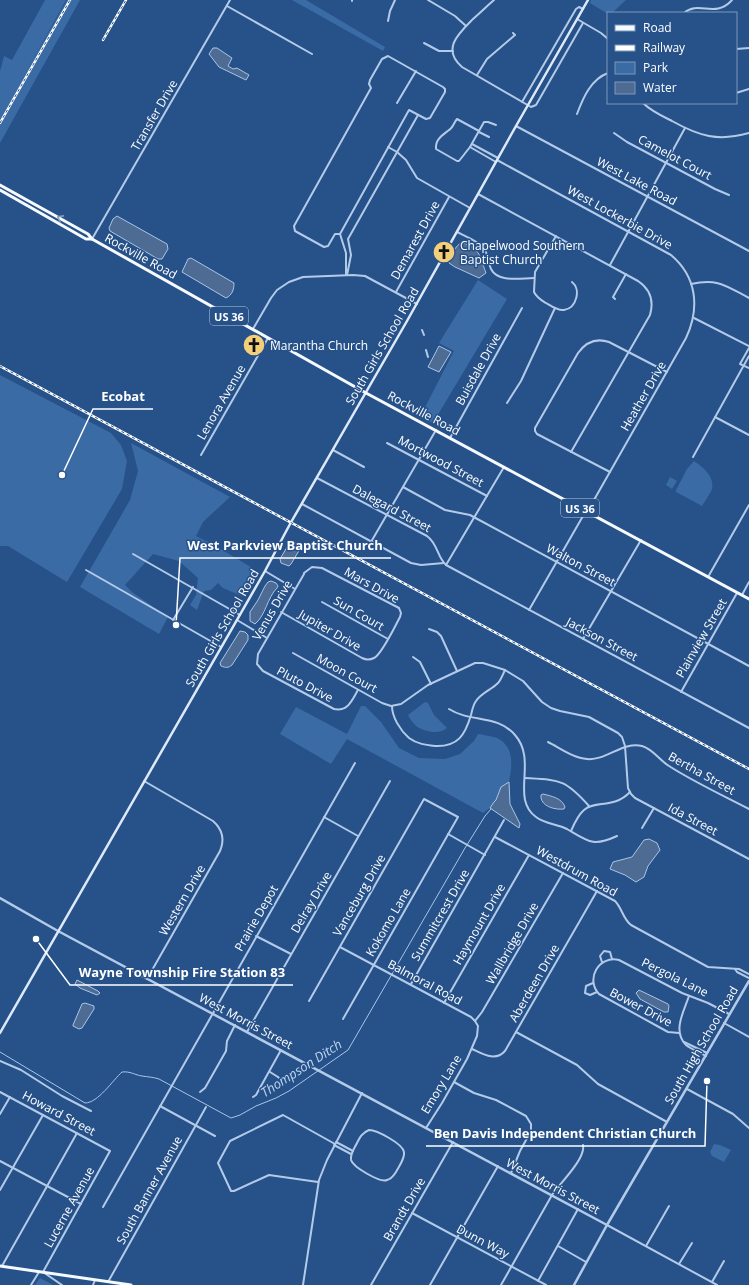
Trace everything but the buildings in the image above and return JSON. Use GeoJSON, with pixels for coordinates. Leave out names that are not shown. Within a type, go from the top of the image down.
{"type":"FeatureCollection","features":[{"type":"Feature","properties":{"kind":"main road","name":"South Girls School Road"},"geometry":{"type":"LineString","coordinates":[[0,1033],[240,615],[588,0]]}},
{"type":"Feature","properties":{"kind":"main road","name":"Rockville Road"},"geometry":{"type":"LineString","coordinates":[[0,185],[88,234],[92,239],[366,393],[749,599]]}},
{"type":"Feature","properties":{"kind":"main road","name":"Rockville Road"},"geometry":{"type":"LineString","coordinates":[[0,190],[86,239],[92,239]]}},
{"type":"Feature","properties":{"kind":"main road"},"geometry":{"type":"LineString","coordinates":[[1,1266],[131,1285]]}},
{"type":"Feature","properties":{"kind":"street","name":"Transfer Drive"},"geometry":{"type":"LineString","coordinates":[[92,239],[230,0]]}},
{"type":"Feature","properties":{"kind":"street"},"geometry":{"type":"LineString","coordinates":[[388,21],[390,10],[395,0]]}},
{"type":"Feature","properties":{"kind":"street"},"geometry":{"type":"LineString","coordinates":[[428,0],[456,16],[466,26]]}},
{"type":"Feature","properties":{"kind":"street"},"geometry":{"type":"LineString","coordinates":[[494,0],[455,38],[453,51],[455,58],[460,65],[477,76],[531,107],[535,105],[583,23]]}},
{"type":"Feature","properties":{"kind":"street"},"geometry":{"type":"LineString","coordinates":[[711,6],[722,7],[732,0]]}},
{"type":"Feature","properties":{"kind":"street"},"geometry":{"type":"LineString","coordinates":[[227,6],[312,54]]}},
{"type":"Feature","properties":{"kind":"street"},"geometry":{"type":"LineString","coordinates":[[685,12],[689,6]]}},
{"type":"Feature","properties":{"kind":"street"},"geometry":{"type":"LineString","coordinates":[[522,102],[576,9],[579,7],[583,9]]}},
{"type":"Feature","properties":{"kind":"street"},"geometry":{"type":"LineString","coordinates":[[577,19],[607,38]]}},
{"type":"Feature","properties":{"kind":"street"},"geometry":{"type":"LineString","coordinates":[[477,76],[486,60],[515,35],[513,33]]}},
{"type":"Feature","properties":{"kind":"street"},"geometry":{"type":"LineString","coordinates":[[424,43],[439,51],[453,51]]}},
{"type":"Feature","properties":{"kind":"street"},"geometry":{"type":"LineString","coordinates":[[737,49],[749,48]]}},
{"type":"Feature","properties":{"kind":"street"},"geometry":{"type":"LineString","coordinates":[[340,234],[337,233],[326,247],[324,247],[294,230],[294,226],[370,88],[370,80],[382,59],[385,56],[390,56],[446,90],[432,116],[427,119],[409,110],[340,234],[346,253],[346,275]]}},
{"type":"Feature","properties":{"kind":"street"},"geometry":{"type":"LineString","coordinates":[[397,103],[416,71]]}},
{"type":"Feature","properties":{"kind":"street"},"geometry":{"type":"LineString","coordinates":[[577,114],[583,99],[593,83],[598,77],[607,72]]}},
{"type":"Feature","properties":{"kind":"street"},"geometry":{"type":"LineString","coordinates":[[737,93],[749,89]]}},
{"type":"Feature","properties":{"kind":"street"},"geometry":{"type":"LineString","coordinates":[[644,104],[653,111],[697,134],[715,137],[730,137],[749,132]]}},
{"type":"Feature","properties":{"kind":"street"},"geometry":{"type":"LineString","coordinates":[[346,275],[351,255],[348,238],[418,115]]}},
{"type":"Feature","properties":{"kind":"street"},"geometry":{"type":"LineString","coordinates":[[489,137],[479,131],[457,119],[450,130],[441,136],[436,144],[436,149],[457,161],[462,159],[467,149],[470,147],[479,131],[486,121],[496,126]]}},
{"type":"Feature","properties":{"kind":"street","name":"West Lake Road"},"geometry":{"type":"LineString","coordinates":[[516,126],[749,251]]}},
{"type":"Feature","properties":{"kind":"street"},"geometry":{"type":"LineString","coordinates":[[610,265],[685,128]]}},
{"type":"Feature","properties":{"kind":"street","name":"Camelot Court"},"geometry":{"type":"LineString","coordinates":[[614,133],[625,141],[715,190],[729,195]]}},
{"type":"Feature","properties":{"kind":"street"},"geometry":{"type":"LineString","coordinates":[[472,144],[497,160]]}},
{"type":"Feature","properties":{"kind":"street"},"geometry":{"type":"LineString","coordinates":[[388,147],[397,152],[406,160],[417,178],[470,208]]}},
{"type":"Feature","properties":{"kind":"street"},"geometry":{"type":"LineString","coordinates":[[470,147],[497,160]]}},
{"type":"Feature","properties":{"kind":"street","name":"West Lockerbie Drive"},"geometry":{"type":"LineString","coordinates":[[497,160],[629,231],[673,257],[683,269],[691,284]]}},
{"type":"Feature","properties":{"kind":"street"},"geometry":{"type":"LineString","coordinates":[[478,194],[626,274],[641,283],[650,295],[652,306],[650,315],[571,452]]}},
{"type":"Feature","properties":{"kind":"street","name":"Demarest Drive"},"geometry":{"type":"LineString","coordinates":[[396,292],[449,197]]}},
{"type":"Feature","properties":{"kind":"street"},"geometry":{"type":"LineString","coordinates":[[456,232],[483,247],[492,270],[497,276],[504,278],[534,278]]}},
{"type":"Feature","properties":{"kind":"street"},"geometry":{"type":"LineString","coordinates":[[556,236],[536,270],[534,278],[534,290],[536,296],[555,308],[564,310],[572,305],[577,296],[578,291],[572,282]]}},
{"type":"Feature","properties":{"kind":"street"},"geometry":{"type":"LineString","coordinates":[[616,299],[613,297],[626,274]]}},
{"type":"Feature","properties":{"kind":"street"},"geometry":{"type":"LineString","coordinates":[[253,329],[273,296],[286,284],[303,277],[346,275],[365,276],[417,304]]}},
{"type":"Feature","properties":{"kind":"street"},"geometry":{"type":"LineString","coordinates":[[691,284],[707,281],[718,282],[749,298]]}},
{"type":"Feature","properties":{"kind":"street","name":"Heather Drive"},"geometry":{"type":"LineString","coordinates":[[529,610],[686,338],[694,318],[695,301],[691,284]]}},
{"type":"Feature","properties":{"kind":"street","name":"Buisdale Drive"},"geometry":{"type":"LineString","coordinates":[[450,438],[522,308]]}},
{"type":"Feature","properties":{"kind":"street"},"geometry":{"type":"LineString","coordinates":[[506,403],[521,382],[555,308]]}},
{"type":"Feature","properties":{"kind":"street"},"geometry":{"type":"LineString","coordinates":[[694,318],[749,347],[740,364],[749,368]]}},
{"type":"Feature","properties":{"kind":"street"},"geometry":{"type":"LineString","coordinates":[[422,330],[424,335]]}},
{"type":"Feature","properties":{"kind":"street","name":"Lenora Avenue"},"geometry":{"type":"LineString","coordinates":[[201,455],[268,338]]}},
{"type":"Feature","properties":{"kind":"street"},"geometry":{"type":"LineString","coordinates":[[610,472],[537,434],[535,428],[577,355],[583,347],[590,342],[602,340],[612,342],[667,372]]}},
{"type":"Feature","properties":{"kind":"street"},"geometry":{"type":"LineString","coordinates":[[426,350],[428,358]]}},
{"type":"Feature","properties":{"kind":"street"},"geometry":{"type":"LineString","coordinates":[[693,457],[749,356]]}},
{"type":"Feature","properties":{"kind":"street"},"geometry":{"type":"LineString","coordinates":[[715,417],[749,435]]}},
{"type":"Feature","properties":{"kind":"street"},"geometry":{"type":"LineString","coordinates":[[371,542],[436,430]]}},
{"type":"Feature","properties":{"kind":"street","name":"Mortwood Street"},"geometry":{"type":"LineString","coordinates":[[387,443],[487,496]]}},
{"type":"Feature","properties":{"kind":"street"},"geometry":{"type":"LineString","coordinates":[[333,450],[364,467]]}},
{"type":"Feature","properties":{"kind":"street"},"geometry":{"type":"LineString","coordinates":[[446,565],[504,467]]}},
{"type":"Feature","properties":{"kind":"street","name":"Dalegard Street"},"geometry":{"type":"LineString","coordinates":[[317,478],[431,539],[446,565]]}},
{"type":"Feature","properties":{"kind":"street","name":"Walton Street"},"geometry":{"type":"LineString","coordinates":[[403,487],[445,510],[466,513],[474,517],[749,666]]}},
{"type":"Feature","properties":{"kind":"street"},"geometry":{"type":"LineString","coordinates":[[302,504],[414,564],[424,565],[444,563]]}},
{"type":"Feature","properties":{"kind":"street"},"geometry":{"type":"LineString","coordinates":[[708,577],[749,505]]}},
{"type":"Feature","properties":{"kind":"street"},"geometry":{"type":"LineString","coordinates":[[583,639],[641,540]]}},
{"type":"Feature","properties":{"kind":"street"},"geometry":{"type":"LineString","coordinates":[[133,554],[240,615]]}},
{"type":"Feature","properties":{"kind":"street","name":"Jackson Street"},"geometry":{"type":"LineString","coordinates":[[446,565],[749,728]]}},
{"type":"Feature","properties":{"kind":"street","name":"Venus Drive"},"geometry":{"type":"LineString","coordinates":[[260,668],[257,661],[257,656],[305,572],[312,567]]}},
{"type":"Feature","properties":{"kind":"street","name":"Mars Drive"},"geometry":{"type":"LineString","coordinates":[[312,567],[323,568],[399,608],[401,612],[400,617],[388,639]]}},
{"type":"Feature","properties":{"kind":"street"},"geometry":{"type":"LineString","coordinates":[[86,570],[221,647]]}},
{"type":"Feature","properties":{"kind":"street"},"geometry":{"type":"LineString","coordinates":[[265,571],[295,589]]}},
{"type":"Feature","properties":{"kind":"street"},"geometry":{"type":"LineString","coordinates":[[742,595],[749,582]]}},
{"type":"Feature","properties":{"kind":"street"},"geometry":{"type":"LineString","coordinates":[[173,620],[193,587]]}},
{"type":"Feature","properties":{"kind":"street","name":"Plainview Street"},"geometry":{"type":"LineString","coordinates":[[681,692],[737,593]]}},
{"type":"Feature","properties":{"kind":"street","name":"Sun Court"},"geometry":{"type":"LineString","coordinates":[[322,602],[388,639]]}},
{"type":"Feature","properties":{"kind":"street","name":"Jupiter Drive"},"geometry":{"type":"LineString","coordinates":[[282,612],[362,658],[370,659],[379,654],[388,639]]}},
{"type":"Feature","properties":{"kind":"street"},"geometry":{"type":"LineString","coordinates":[[236,620],[267,638]]}},
{"type":"Feature","properties":{"kind":"street"},"geometry":{"type":"LineString","coordinates":[[429,629],[437,632],[441,636],[457,671]]}},
{"type":"Feature","properties":{"kind":"street","name":"Moon Court"},"geometry":{"type":"LineString","coordinates":[[293,654],[382,704],[392,706]]}},
{"type":"Feature","properties":{"kind":"street"},"geometry":{"type":"LineString","coordinates":[[413,657],[421,663],[430,684]]}},
{"type":"Feature","properties":{"kind":"street"},"geometry":{"type":"LineString","coordinates":[[506,670],[498,683],[477,699],[465,733],[456,742],[444,746],[415,742],[405,734],[394,716],[392,706],[405,702],[430,684],[478,663],[506,670],[523,681],[542,702],[551,708],[589,717],[600,722],[620,735],[624,740],[626,747],[627,784],[630,792],[623,799],[614,803],[589,806],[581,812],[571,831]]}},
{"type":"Feature","properties":{"kind":"street","name":"Pluto Drive"},"geometry":{"type":"LineString","coordinates":[[260,668],[338,710],[344,709],[350,704],[358,690]]}},
{"type":"Feature","properties":{"kind":"street"},"geometry":{"type":"LineString","coordinates":[[449,709],[470,718],[496,722],[508,728],[516,736],[522,745],[525,756],[524,799],[530,811],[540,819],[560,826],[596,843],[604,842],[617,836]]}},
{"type":"Feature","properties":{"kind":"street"},"geometry":{"type":"LineString","coordinates":[[548,742],[577,757],[587,759],[599,758],[626,747]]}},
{"type":"Feature","properties":{"kind":"street","name":"Bertha Street"},"geometry":{"type":"LineString","coordinates":[[626,747],[634,745],[644,746],[667,765],[749,809]]}},
{"type":"Feature","properties":{"kind":"street","name":"Prairie Depot"},"geometry":{"type":"LineString","coordinates":[[102,1207],[355,763]]}},
{"type":"Feature","properties":{"kind":"street"},"geometry":{"type":"LineString","coordinates":[[525,778],[549,779],[564,783],[575,791],[589,806]]}},
{"type":"Feature","properties":{"kind":"street","name":"Western Drive"},"geometry":{"type":"LineString","coordinates":[[144,781],[213,821],[219,828],[223,840],[220,851],[147,979]]}},
{"type":"Feature","properties":{"kind":"street","name":"Delray Drive"},"geometry":{"type":"LineString","coordinates":[[247,1032],[390,781]]}},
{"type":"Feature","properties":{"kind":"street","name":"Ida Street"},"geometry":{"type":"LineString","coordinates":[[630,792],[635,798],[749,860]]}},
{"type":"Feature","properties":{"kind":"street","name":"Vanceburg Drive"},"geometry":{"type":"LineString","coordinates":[[309,1000],[424,799],[458,817],[448,834]]}},
{"type":"Feature","properties":{"kind":"street"},"geometry":{"type":"LineString","coordinates":[[642,828],[654,808]]}},
{"type":"Feature","properties":{"kind":"street"},"geometry":{"type":"LineString","coordinates":[[324,817],[358,836]]}},
{"type":"Feature","properties":{"kind":"street"},"geometry":{"type":"LineString","coordinates":[[448,834],[485,855],[504,820]]}},
{"type":"Feature","properties":{"kind":"street","name":"Kokomo Lane"},"geometry":{"type":"LineString","coordinates":[[343,1019],[448,834]]}},
{"type":"Feature","properties":{"kind":"street","name":"Westdrum Road"},"geometry":{"type":"LineString","coordinates":[[495,837],[617,903],[627,921],[631,925],[708,967],[735,969],[737,972],[749,979]]}},
{"type":"Feature","properties":{"kind":"street","name":"Summitcrest Drive"},"geometry":{"type":"LineString","coordinates":[[410,985],[485,855]]}},
{"type":"Feature","properties":{"kind":"street","name":"Haymount Drive"},"geometry":{"type":"LineString","coordinates":[[444,1003],[529,855]]}},
{"type":"Feature","properties":{"kind":"street","name":"Wallbridge Drive"},"geometry":{"type":"LineString","coordinates":[[475,1021],[482,1014],[563,873]]}},
{"type":"Feature","properties":{"kind":"street","name":"Aberdeen Drive"},"geometry":{"type":"LineString","coordinates":[[472,1049],[494,1057],[499,1056],[506,1050],[597,891]]}},
{"type":"Feature","properties":{"kind":"street","name":"West Morris Street"},"geometry":{"type":"LineString","coordinates":[[0,898],[58,931],[552,1195],[717,1285]]}},
{"type":"Feature","properties":{"kind":"street"},"geometry":{"type":"LineString","coordinates":[[256,936],[291,954]]}},
{"type":"Feature","properties":{"kind":"street","name":"Balmoral Road"},"geometry":{"type":"LineString","coordinates":[[340,947],[471,1017],[475,1021]]}},
{"type":"Feature","properties":{"kind":"street","name":"Pergola Lane"},"geometry":{"type":"LineString","coordinates":[[596,970],[602,962],[600,956],[603,951],[610,952],[612,959],[621,961],[729,1014]]}},
{"type":"Feature","properties":{"kind":"street"},"geometry":{"type":"LineString","coordinates":[[602,962],[612,959]]}},
{"type":"Feature","properties":{"kind":"street"},"geometry":{"type":"LineString","coordinates":[[735,969],[739,968],[749,974]]}},
{"type":"Feature","properties":{"kind":"street","name":"Bower Drive"},"geometry":{"type":"LineString","coordinates":[[596,970],[593,983],[597,992],[668,1032],[679,1033]]}},
{"type":"Feature","properties":{"kind":"street","name":"South High School Road"},"geometry":{"type":"LineString","coordinates":[[574,1285],[749,979]]}},
{"type":"Feature","properties":{"kind":"street","name":"Bower Drive"},"geometry":{"type":"LineString","coordinates":[[593,983],[586,986],[585,992],[590,995],[597,992]]}},
{"type":"Feature","properties":{"kind":"street"},"geometry":{"type":"LineString","coordinates":[[690,996],[679,1025],[679,1033],[686,1045],[706,1054]]}},
{"type":"Feature","properties":{"kind":"street"},"geometry":{"type":"LineString","coordinates":[[472,1049],[478,1033],[478,1026],[475,1021]]}},
{"type":"Feature","properties":{"kind":"street"},"geometry":{"type":"LineString","coordinates":[[724,1023],[749,1037]]}},
{"type":"Feature","properties":{"kind":"street"},"geometry":{"type":"LineString","coordinates":[[200,1092],[205,1088],[226,1051],[227,1042],[235,1026]]}},
{"type":"Feature","properties":{"kind":"street"},"geometry":{"type":"LineString","coordinates":[[516,1032],[577,1065],[598,1084],[667,1122]]}},
{"type":"Feature","properties":{"kind":"street","name":"Emory Lane"},"geometry":{"type":"LineString","coordinates":[[426,1128],[472,1049]]}},
{"type":"Feature","properties":{"kind":"street"},"geometry":{"type":"LineString","coordinates":[[253,1097],[256,1095],[270,1072],[281,1050]]}},
{"type":"Feature","properties":{"kind":"street"},"geometry":{"type":"LineString","coordinates":[[0,1061],[21,1070],[62,1096],[91,1111]]}},
{"type":"Feature","properties":{"kind":"street"},"geometry":{"type":"LineString","coordinates":[[270,1072],[283,1082]]}},
{"type":"Feature","properties":{"kind":"street"},"geometry":{"type":"LineString","coordinates":[[454,1082],[475,1094],[496,1100],[527,1117],[530,1121],[530,1132],[511,1173]]}},
{"type":"Feature","properties":{"kind":"street"},"geometry":{"type":"LineString","coordinates":[[687,1089],[733,1114],[749,1128]]}},
{"type":"Feature","properties":{"kind":"street","name":"Howard Street"},"geometry":{"type":"LineString","coordinates":[[0,1092],[110,1151]]}},
{"type":"Feature","properties":{"kind":"street"},"geometry":{"type":"LineString","coordinates":[[303,1285],[318,1182],[335,1143],[362,1093]]}},
{"type":"Feature","properties":{"kind":"street"},"geometry":{"type":"LineString","coordinates":[[0,1114],[10,1097]]}},
{"type":"Feature","properties":{"kind":"street"},"geometry":{"type":"LineString","coordinates":[[160,1105],[215,1136]]}},
{"type":"Feature","properties":{"kind":"street","name":"South Banner Avenue"},"geometry":{"type":"LineString","coordinates":[[108,1282],[206,1107]]}},
{"type":"Feature","properties":{"kind":"street"},"geometry":{"type":"LineString","coordinates":[[0,1190],[43,1115]]}},
{"type":"Feature","properties":{"kind":"street"},"geometry":{"type":"LineString","coordinates":[[318,1182],[269,1175],[231,1191],[218,1163],[230,1141],[282,1116],[353,1151]]}},
{"type":"Feature","properties":{"kind":"street"},"geometry":{"type":"LineString","coordinates":[[369,1130],[376,1131],[399,1144],[404,1155],[393,1176],[388,1180],[380,1180],[355,1166],[352,1162],[351,1154],[362,1135],[369,1130]]}},
{"type":"Feature","properties":{"kind":"street"},"geometry":{"type":"LineString","coordinates":[[1,1266],[77,1133]]}},
{"type":"Feature","properties":{"kind":"street","name":"Brandt Drive"},"geometry":{"type":"LineString","coordinates":[[372,1285],[453,1142]]}},
{"type":"Feature","properties":{"kind":"street"},"geometry":{"type":"LineString","coordinates":[[335,1143],[351,1154]]}},
{"type":"Feature","properties":{"kind":"street"},"geometry":{"type":"LineString","coordinates":[[500,1285],[557,1187],[570,1173],[583,1151],[583,1145]]}},
{"type":"Feature","properties":{"kind":"street","name":"Lucerne Avenue"},"geometry":{"type":"LineString","coordinates":[[31,1285],[41,1272],[110,1151]]}},
{"type":"Feature","properties":{"kind":"street"},"geometry":{"type":"LineString","coordinates":[[0,1161],[81,1204]]}},
{"type":"Feature","properties":{"kind":"street"},"geometry":{"type":"LineString","coordinates":[[430,1285],[498,1166]]}},
{"type":"Feature","properties":{"kind":"street"},"geometry":{"type":"LineString","coordinates":[[646,1246],[669,1206]]}},
{"type":"Feature","properties":{"kind":"street"},"geometry":{"type":"LineString","coordinates":[[538,1281],[578,1209]]}},
{"type":"Feature","properties":{"kind":"street","name":"Dunn Way"},"geometry":{"type":"LineString","coordinates":[[412,1213],[546,1285]]}},
{"type":"Feature","properties":{"kind":"street"},"geometry":{"type":"LineString","coordinates":[[679,1264],[692,1243]]}},
{"type":"Feature","properties":{"kind":"street"},"geometry":{"type":"LineString","coordinates":[[558,1246],[586,1262]]}},
{"type":"Feature","properties":{"kind":"street"},"geometry":{"type":"LineString","coordinates":[[712,1282],[724,1261]]}},
{"type":"Feature","properties":{"kind":"street"},"geometry":{"type":"LineString","coordinates":[[41,1272],[62,1285]]}},
{"type":"Feature","properties":{"kind":"street"},"geometry":{"type":"LineString","coordinates":[[93,1285],[95,1280]]}},
{"type":"Feature","properties":{"kind":"green space"},"geometry":{"type":"Polygon","coordinates":[[[45,0],[66,0],[24,76],[67,0],[80,0],[0,143],[0,71],[4,56],[12,60],[45,0]]]}},
{"type":"Feature","properties":{"kind":"green space"},"geometry":{"type":"Polygon","coordinates":[[[292,0],[306,0],[385,47],[383,51],[292,0]]]}},
{"type":"Feature","properties":{"kind":"green space"},"geometry":{"type":"Polygon","coordinates":[[[591,0],[626,0],[613,12],[607,12],[607,13],[590,3],[591,0]]]}},
{"type":"Feature","properties":{"kind":"green space"},"geometry":{"type":"Polygon","coordinates":[[[478,280],[507,299],[433,423],[420,417],[454,351],[439,343],[478,280]]]}},
{"type":"Feature","properties":{"kind":"green space"},"geometry":{"type":"Polygon","coordinates":[[[0,375],[111,433],[121,445],[127,461],[122,489],[67,582],[8,546],[0,546],[0,375]]]}},
{"type":"Feature","properties":{"kind":"green space"},"geometry":{"type":"Polygon","coordinates":[[[131,443],[230,497],[203,522],[196,536],[254,569],[244,597],[223,588],[218,583],[211,590],[204,591],[197,610],[190,605],[196,595],[198,578],[179,561],[153,554],[125,585],[132,592],[168,617],[159,634],[80,587],[130,500],[138,471],[131,443]]]}},
{"type":"Feature","properties":{"kind":"green space"},"geometry":{"type":"Polygon","coordinates":[[[694,461],[708,473],[712,480],[712,489],[702,506],[676,492],[687,469],[694,461]]]}},
{"type":"Feature","properties":{"kind":"green space"},"geometry":{"type":"Polygon","coordinates":[[[670,477],[677,481],[672,489],[666,485],[670,477]]]}},
{"type":"Feature","properties":{"kind":"green space"},"geometry":{"type":"Polygon","coordinates":[[[425,702],[428,703],[434,715],[447,728],[432,732],[419,728],[414,724],[408,715],[425,702]]]}},
{"type":"Feature","properties":{"kind":"green space"},"geometry":{"type":"Polygon","coordinates":[[[361,706],[365,706],[381,722],[399,748],[419,758],[445,759],[460,754],[474,741],[478,734],[497,738],[507,746],[511,757],[509,782],[501,787],[496,801],[483,813],[347,739],[331,764],[280,734],[296,707],[347,734],[361,706]]]}},
{"type":"Feature","properties":{"kind":"green space"},"geometry":{"type":"Polygon","coordinates":[[[714,1144],[731,1150],[724,1162],[712,1156],[710,1152],[714,1144]]]}},
{"type":"Feature","properties":{"kind":"green space"},"geometry":{"type":"Polygon","coordinates":[[[40,1278],[53,1285],[35,1285],[40,1278]]]}},
{"type":"Feature","properties":{"kind":"water"},"geometry":{"type":"Polygon","coordinates":[[[213,48],[217,48],[232,58],[228,66],[233,69],[237,68],[249,75],[246,80],[219,67],[209,54],[213,48]]]}},
{"type":"Feature","properties":{"kind":"water"},"geometry":{"type":"Polygon","coordinates":[[[117,216],[167,244],[168,249],[162,259],[158,259],[110,231],[109,228],[113,219],[117,216]]]}},
{"type":"Feature","properties":{"kind":"water"},"geometry":{"type":"Polygon","coordinates":[[[462,242],[477,251],[481,258],[486,273],[479,278],[449,263],[454,251],[462,242]]]}},
{"type":"Feature","properties":{"kind":"water"},"geometry":{"type":"Polygon","coordinates":[[[191,258],[234,283],[231,294],[226,298],[182,272],[188,259],[191,258]]]}},
{"type":"Feature","properties":{"kind":"water"},"geometry":{"type":"Polygon","coordinates":[[[439,346],[451,352],[439,372],[428,367],[439,346]]]}},
{"type":"Feature","properties":{"kind":"water"},"geometry":{"type":"Polygon","coordinates":[[[290,542],[296,543],[300,546],[300,549],[289,566],[281,563],[280,559],[290,542]]]}},
{"type":"Feature","properties":{"kind":"water"},"geometry":{"type":"Polygon","coordinates":[[[271,581],[276,583],[278,586],[262,616],[255,624],[250,621],[250,612],[265,586],[271,581]]]}},
{"type":"Feature","properties":{"kind":"water"},"geometry":{"type":"Polygon","coordinates":[[[240,631],[245,632],[248,635],[248,640],[232,665],[229,667],[221,666],[220,663],[240,631]]]}},
{"type":"Feature","properties":{"kind":"water"},"geometry":{"type":"Polygon","coordinates":[[[509,782],[510,804],[520,824],[519,828],[490,808],[496,800],[501,787],[509,782]]]}},
{"type":"Feature","properties":{"kind":"water"},"geometry":{"type":"Polygon","coordinates":[[[543,794],[559,799],[564,804],[564,809],[556,809],[545,805],[541,799],[541,795],[543,794]]]}},
{"type":"Feature","properties":{"kind":"water"},"geometry":{"type":"Polygon","coordinates":[[[649,839],[657,843],[660,850],[648,866],[644,877],[636,882],[625,875],[610,869],[613,862],[632,857],[644,840],[649,839]]]}},
{"type":"Feature","properties":{"kind":"water"},"geometry":{"type":"Polygon","coordinates":[[[77,980],[100,993],[97,995],[80,988],[75,984],[77,980]]]}},
{"type":"Feature","properties":{"kind":"water"},"geometry":{"type":"Polygon","coordinates":[[[639,990],[668,1004],[668,1012],[664,1012],[640,999],[636,993],[639,990]]]}},
{"type":"Feature","properties":{"kind":"water"},"geometry":{"type":"Polygon","coordinates":[[[85,1003],[94,1006],[94,1009],[82,1028],[79,1029],[73,1025],[82,1004],[85,1003]]]}},
{"type":"Feature","properties":{"kind":"waterway","name":"Thompson Ditch"},"geometry":{"type":"LineString","coordinates":[[0,1052],[85,1103],[90,1102],[100,1095],[122,1072],[159,1079],[231,1118],[276,1098],[289,1091],[348,1050],[465,848],[491,809]]}},
{"type":"Feature","properties":{"kind":"railway"},"geometry":{"type":"LineString","coordinates":[[0,123],[70,0]]}},
{"type":"Feature","properties":{"kind":"railway"},"geometry":{"type":"LineString","coordinates":[[103,40],[126,0]]}},
{"type":"Feature","properties":{"kind":"railway"},"geometry":{"type":"LineString","coordinates":[[0,366],[749,769]]}},
{"type":"Feature","properties":{"kind":"place","name":"Chapelwood Southern Baptist Church"},"geometry":{"type":"Point","coordinates":[444,252]}},
{"type":"Feature","properties":{"kind":"place","name":"Marantha Church"},"geometry":{"type":"Point","coordinates":[254,345]}},
{"type":"Feature","properties":{"kind":"place","name":"Ecobat"},"geometry":{"type":"Point","coordinates":[62,475]}},
{"type":"Feature","properties":{"kind":"place","name":"West Parkview Baptist Church"},"geometry":{"type":"Point","coordinates":[176,625]}},
{"type":"Feature","properties":{"kind":"place","name":"Wayne Township Fire Station 83"},"geometry":{"type":"Point","coordinates":[36,939]}},
{"type":"Feature","properties":{"kind":"place","name":"Ben Davis Independent Christian Church"},"geometry":{"type":"Point","coordinates":[707,1081]}}]}
